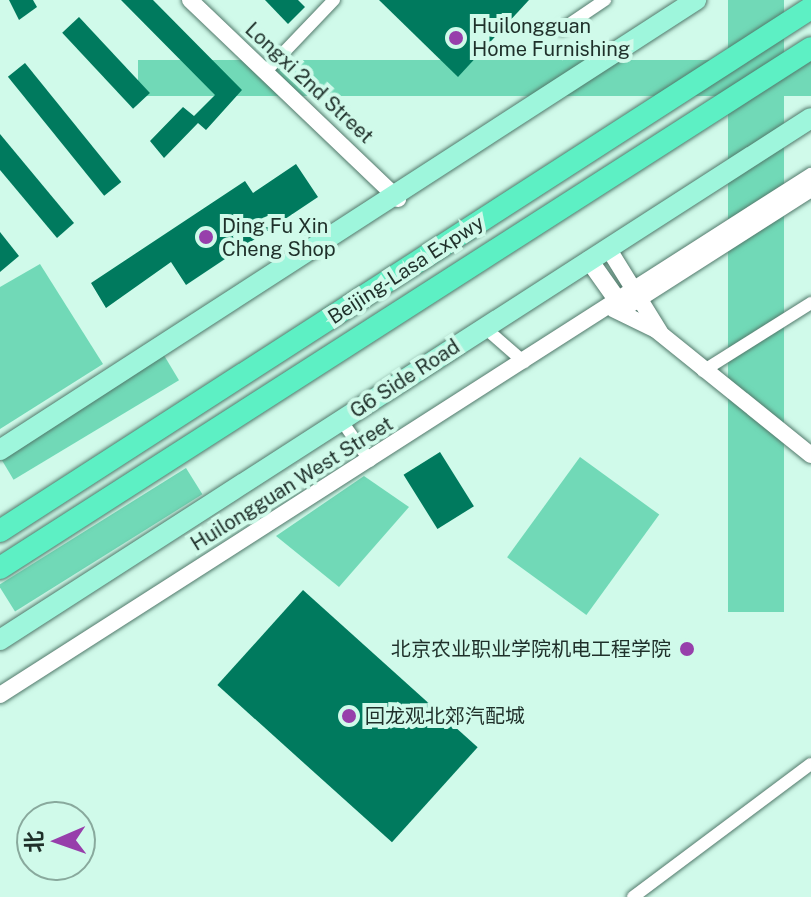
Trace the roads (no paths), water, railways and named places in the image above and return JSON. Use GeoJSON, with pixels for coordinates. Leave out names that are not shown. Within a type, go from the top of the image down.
{"type":"FeatureCollection","features":[{"type":"Feature","properties":{"kind":"highway","name":"Beijing-Lasa Expwy"},"geometry":{"type":"LineString","coordinates":[[0,531],[811,8]]}},
{"type":"Feature","properties":{"kind":"highway","name":"Beijing-Lasa Expwy"},"geometry":{"type":"LineString","coordinates":[[0,568],[811,48]]}},
{"type":"Feature","properties":{"kind":"main road"},"geometry":{"type":"LineString","coordinates":[[0,450],[398,199],[696,0]]}},
{"type":"Feature","properties":{"kind":"main road","name":"G6 Side Road"},"geometry":{"type":"LineString","coordinates":[[0,640],[811,118]]}},
{"type":"Feature","properties":{"kind":"main road","name":"Huilongguan West Street"},"geometry":{"type":"LineString","coordinates":[[616,306],[811,188]]}},
{"type":"Feature","properties":{"kind":"main road"},"geometry":{"type":"LineString","coordinates":[[589,260],[616,306]]}},
{"type":"Feature","properties":{"kind":"street","name":"Longxi 2nd Street"},"geometry":{"type":"LineString","coordinates":[[190,0],[267,70],[398,199]]}},
{"type":"Feature","properties":{"kind":"street"},"geometry":{"type":"LineString","coordinates":[[267,70],[334,0]]}},
{"type":"Feature","properties":{"kind":"street"},"geometry":{"type":"LineString","coordinates":[[562,29],[605,0]]}},
{"type":"Feature","properties":{"kind":"street","name":"Huilongguan West Street"},"geometry":{"type":"LineString","coordinates":[[638,292],[811,176]]}},
{"type":"Feature","properties":{"kind":"street"},"geometry":{"type":"LineString","coordinates":[[608,248],[638,292],[661,334]]}},
{"type":"Feature","properties":{"kind":"street"},"geometry":{"type":"LineString","coordinates":[[703,371],[811,303]]}},
{"type":"Feature","properties":{"kind":"street"},"geometry":{"type":"LineString","coordinates":[[616,306],[661,334],[703,371],[811,455]]}},
{"type":"Feature","properties":{"kind":"street","name":"Huilongguan West Street"},"geometry":{"type":"LineString","coordinates":[[4,686],[616,306]]}},
{"type":"Feature","properties":{"kind":"street"},"geometry":{"type":"LineString","coordinates":[[485,328],[524,362]]}},
{"type":"Feature","properties":{"kind":"street"},"geometry":{"type":"LineString","coordinates":[[341,420],[370,461]]}},
{"type":"Feature","properties":{"kind":"street"},"geometry":{"type":"LineString","coordinates":[[633,897],[811,764]]}},
{"type":"Feature","properties":{"kind":"place","name":"Huilongguan Home Furnishing"},"geometry":{"type":"Point","coordinates":[456,38]}},
{"type":"Feature","properties":{"kind":"place","name":"Ding Fu Xin Cheng Shop"},"geometry":{"type":"Point","coordinates":[206,237]}},
{"type":"Feature","properties":{"kind":"place","name":"北京农业职业学院机电工程学院"},"geometry":{"type":"Point","coordinates":[687,649]}},
{"type":"Feature","properties":{"kind":"place","name":"回龙观北郊汽配城"},"geometry":{"type":"Point","coordinates":[349,716]}}]}
